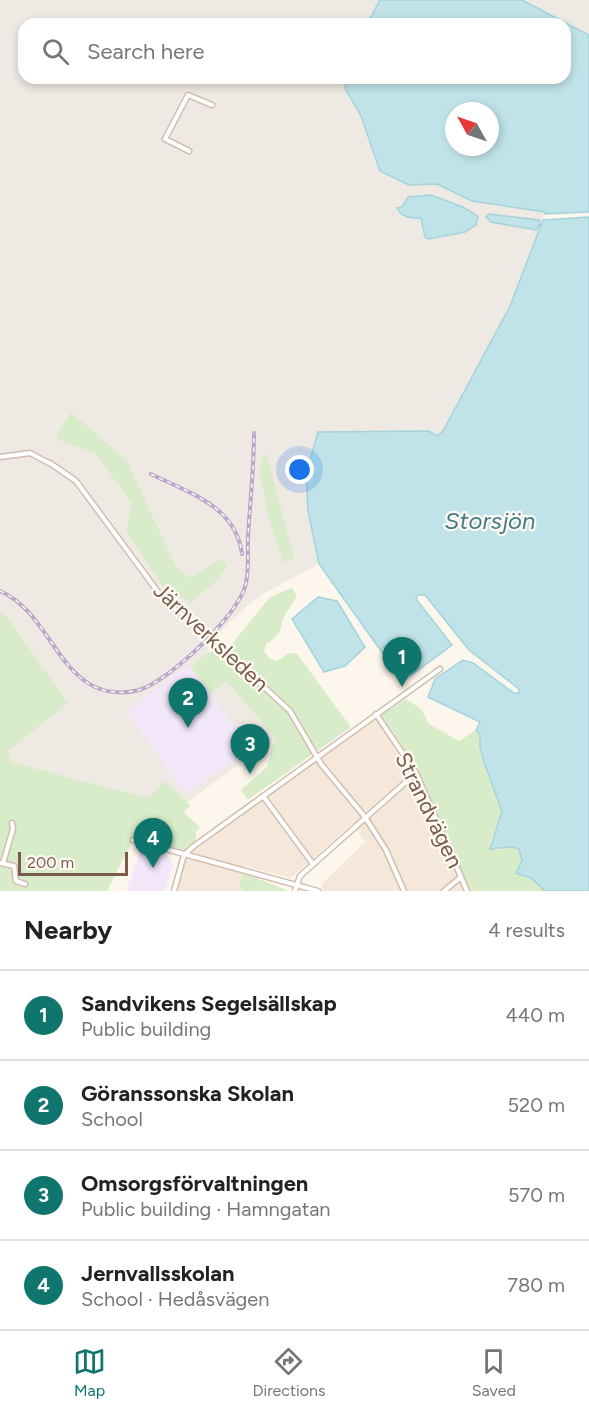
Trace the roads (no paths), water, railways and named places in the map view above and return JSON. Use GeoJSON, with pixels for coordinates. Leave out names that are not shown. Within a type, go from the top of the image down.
{"type":"FeatureCollection","features":[{"type":"Feature","properties":{"kind":"street"},"geometry":{"type":"LineString","coordinates":[[189,151],[165,139],[173,120],[188,94],[212,105]]}},
{"type":"Feature","properties":{"kind":"street","name":"Järnverksleden"},"geometry":{"type":"LineString","coordinates":[[0,457],[30,453],[76,482],[164,600],[280,700],[302,730],[317,757],[365,817],[393,862],[404,891]]}},
{"type":"Feature","properties":{"kind":"street"},"geometry":{"type":"LineString","coordinates":[[174,891],[184,855],[440,669]]}},
{"type":"Feature","properties":{"kind":"street","name":"Strandvägen"},"geometry":{"type":"LineString","coordinates":[[376,714],[416,773],[467,891]]}},
{"type":"Feature","properties":{"kind":"street"},"geometry":{"type":"LineString","coordinates":[[295,891],[295,884],[313,864],[416,773]]}},
{"type":"Feature","properties":{"kind":"street"},"geometry":{"type":"LineString","coordinates":[[263,796],[313,864]]}},
{"type":"Feature","properties":{"kind":"street"},"geometry":{"type":"LineString","coordinates":[[12,823],[13,829],[1,863],[14,866],[16,881],[25,884]]}},
{"type":"Feature","properties":{"kind":"street"},"geometry":{"type":"LineString","coordinates":[[133,840],[317,891]]}},
{"type":"Feature","properties":{"kind":"street"},"geometry":{"type":"LineString","coordinates":[[444,891],[461,877]]}},
{"type":"Feature","properties":{"kind":"water"},"geometry":{"type":"Polygon","coordinates":[[[380,0],[522,0],[556,18],[370,18],[380,0]]]}},
{"type":"Feature","properties":{"kind":"water"},"geometry":{"type":"Polygon","coordinates":[[[571,26],[589,35],[589,212],[545,214],[545,212],[472,201],[437,184],[409,185],[380,171],[361,116],[345,88],[345,84],[571,84],[571,26]]]}},
{"type":"Feature","properties":{"kind":"water"},"geometry":{"type":"Polygon","coordinates":[[[431,195],[463,207],[478,216],[476,225],[465,232],[428,239],[425,237],[421,218],[404,216],[397,208],[402,207],[408,197],[431,195]]]}},
{"type":"Feature","properties":{"kind":"water"},"geometry":{"type":"Polygon","coordinates":[[[489,214],[539,220],[540,224],[536,230],[491,222],[486,217],[489,214]]]}},
{"type":"Feature","properties":{"kind":"water","name":"Storsjön"},"geometry":{"type":"Polygon","coordinates":[[[589,217],[589,891],[545,891],[531,878],[516,873],[522,861],[519,849],[512,847],[490,849],[502,811],[480,748],[480,734],[476,730],[480,722],[428,697],[435,679],[463,660],[473,663],[514,693],[519,693],[519,689],[469,650],[425,595],[418,595],[416,599],[452,645],[406,679],[391,665],[319,564],[308,511],[306,473],[318,432],[429,431],[437,436],[443,431],[510,306],[543,220],[589,217]]]}},
{"type":"Feature","properties":{"kind":"water"},"geometry":{"type":"Polygon","coordinates":[[[318,597],[337,601],[365,647],[345,666],[324,672],[292,619],[318,597]]]}},
{"type":"Feature","properties":{"kind":"railway"},"geometry":{"type":"LineString","coordinates":[[0,591],[28,611],[69,667],[95,687],[111,692],[122,692],[139,690],[152,684],[200,646],[229,614],[245,587],[248,569],[254,433]]}},
{"type":"Feature","properties":{"kind":"railway"},"geometry":{"type":"LineString","coordinates":[[151,474],[195,495],[221,513],[231,524],[242,554]]}},
{"type":"Feature","properties":{"kind":"place","name":"Sandvikens Segelsällskap"},"geometry":{"type":"Point","coordinates":[402,687]}},
{"type":"Feature","properties":{"kind":"place","name":"Göranssonska Skolan"},"geometry":{"type":"Point","coordinates":[188,728]}},
{"type":"Feature","properties":{"kind":"place","name":"Omsorgsförvaltningen"},"geometry":{"type":"Point","coordinates":[250,774]}},
{"type":"Feature","properties":{"kind":"place","name":"Jernvallsskolan"},"geometry":{"type":"Point","coordinates":[153,868]}}]}
